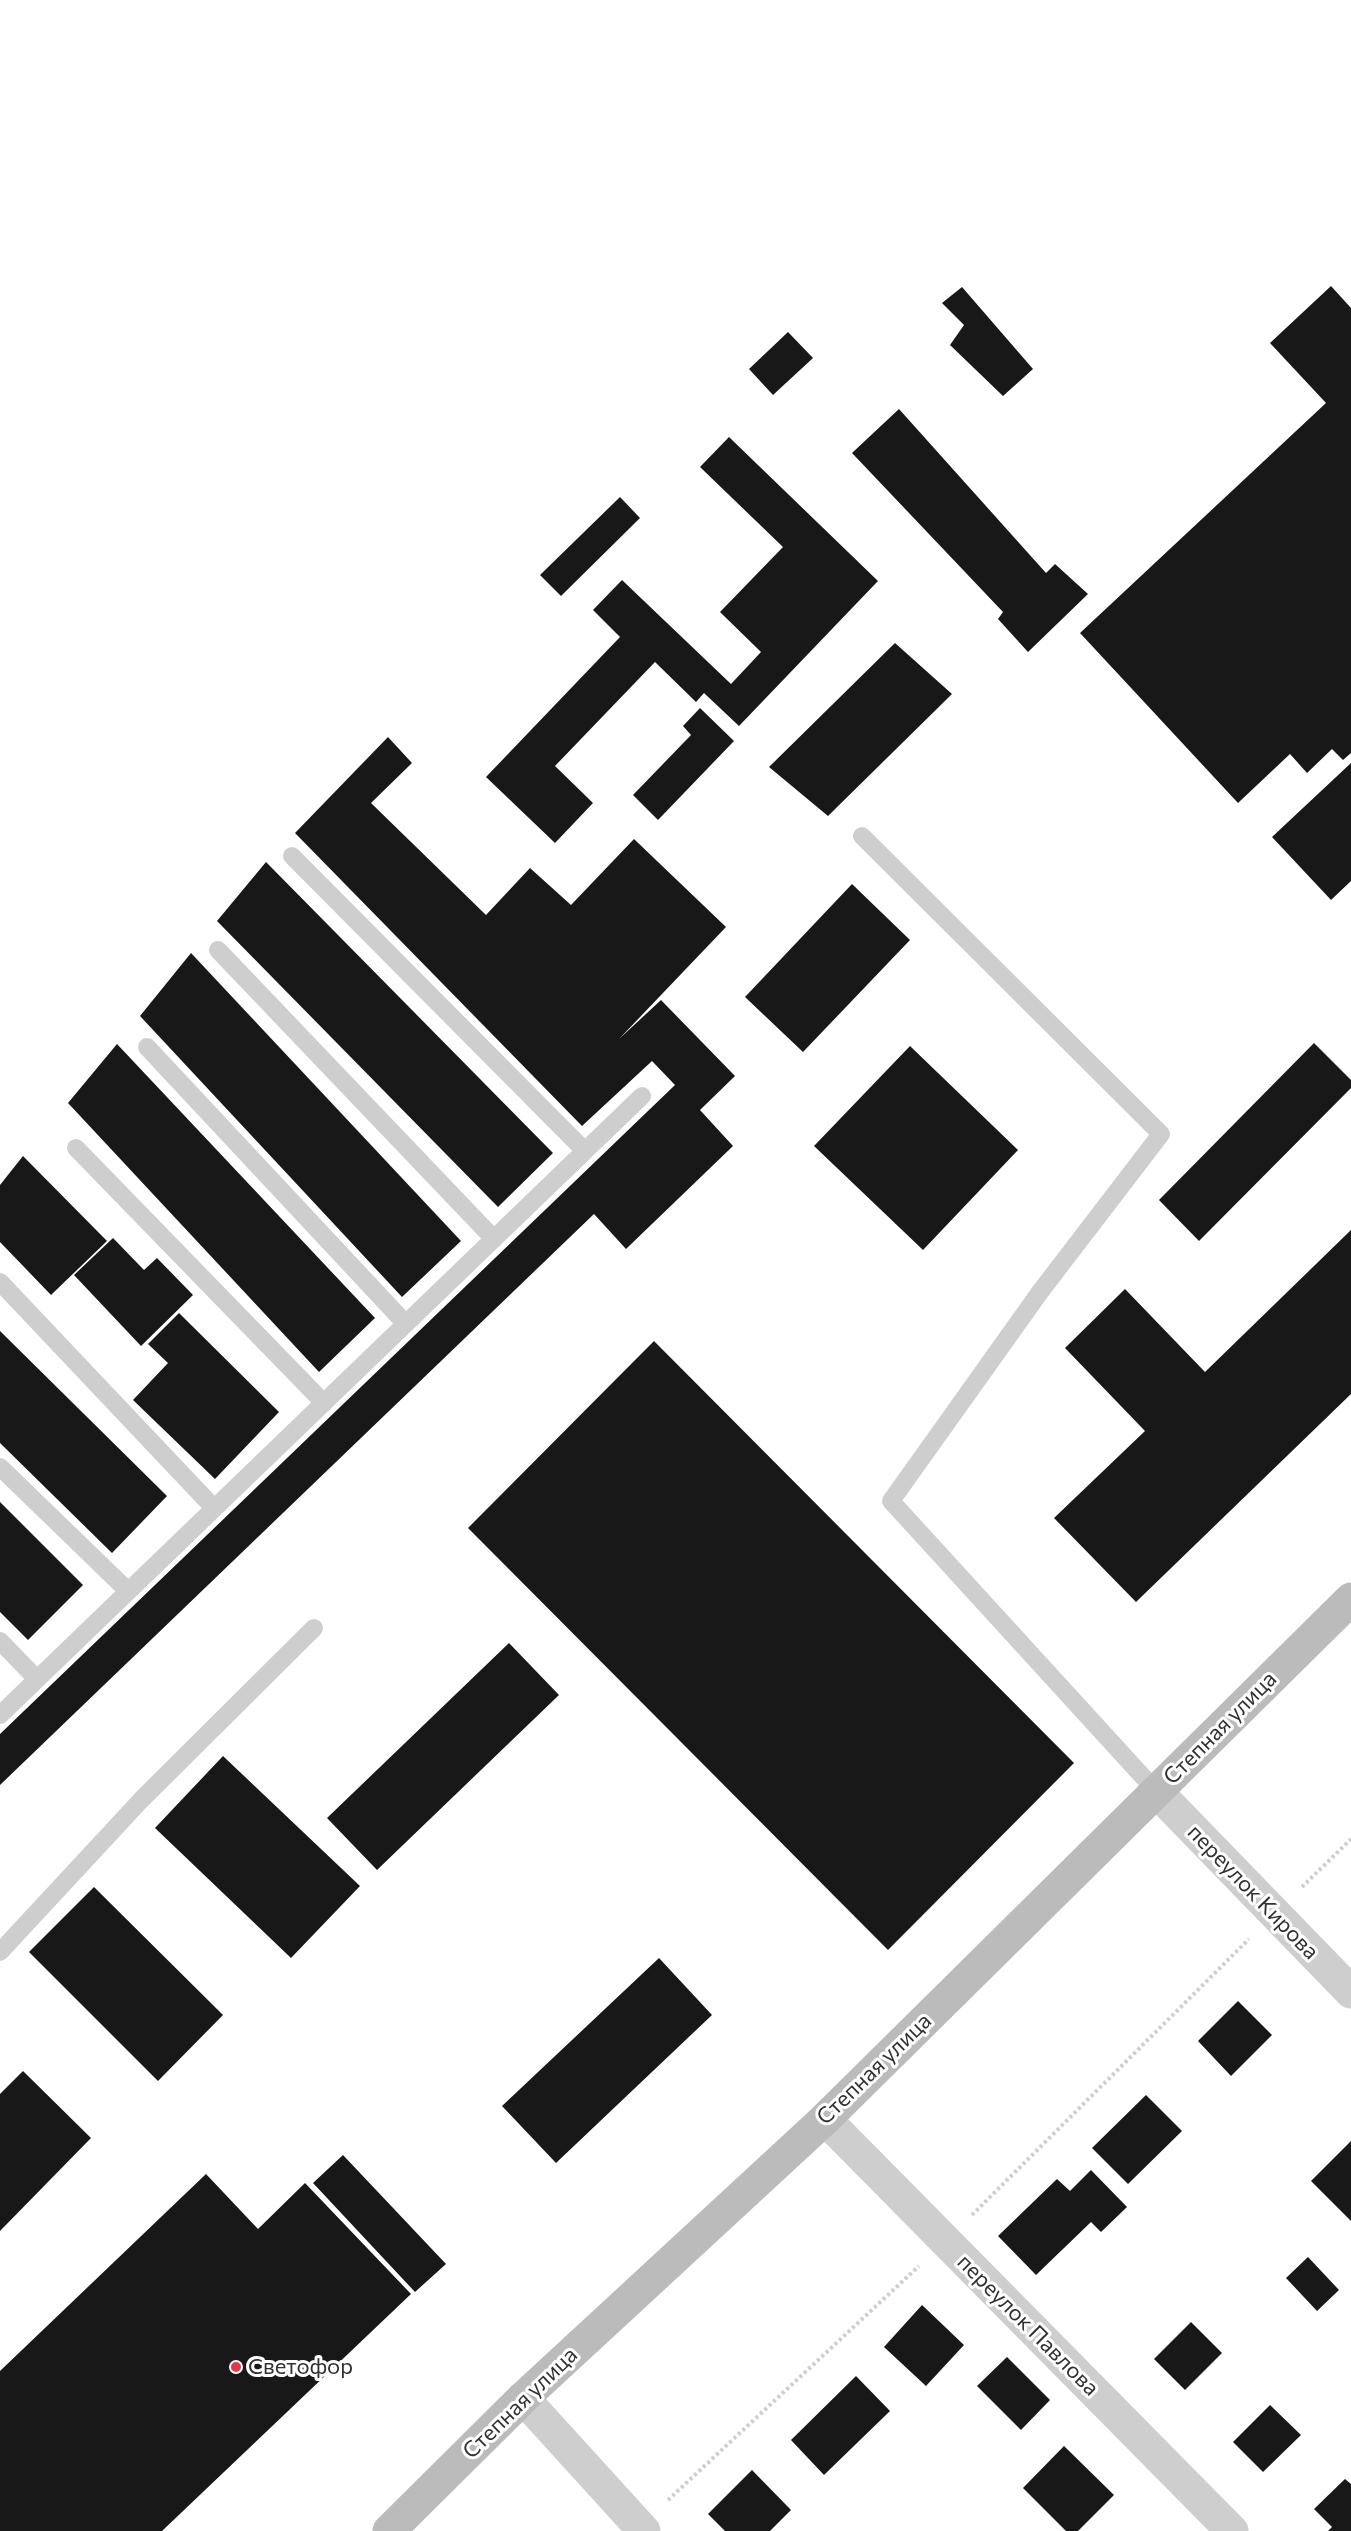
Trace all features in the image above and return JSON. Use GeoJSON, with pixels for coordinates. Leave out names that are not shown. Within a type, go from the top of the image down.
{"type":"FeatureCollection","features":[{"type":"Feature","properties":{"kind":"main road","name":"Степная улица"},"geometry":{"type":"LineString","coordinates":[[389,2531],[523,2398],[825,2118],[1351,1599]]}},
{"type":"Feature","properties":{"kind":"street","name":"переулок Кирова"},"geometry":{"type":"LineString","coordinates":[[1156,1791],[1351,1992]]}},
{"type":"Feature","properties":{"kind":"street","name":"переулок Павлова"},"geometry":{"type":"LineString","coordinates":[[825,2118],[1232,2531]]}},
{"type":"Feature","properties":{"kind":"street"},"geometry":{"type":"LineString","coordinates":[[523,2398],[641,2529]]}},
{"type":"Feature","properties":{"kind":"lane"},"geometry":{"type":"LineString","coordinates":[[862,836],[1161,1134],[1040,1292],[891,1501],[1156,1791]]}},
{"type":"Feature","properties":{"kind":"lane"},"geometry":{"type":"LineString","coordinates":[[292,856],[585,1151]]}},
{"type":"Feature","properties":{"kind":"lane"},"geometry":{"type":"LineString","coordinates":[[218,950],[494,1239]]}},
{"type":"Feature","properties":{"kind":"lane"},"geometry":{"type":"LineString","coordinates":[[147,1047],[406,1324]]}},
{"type":"Feature","properties":{"kind":"lane"},"geometry":{"type":"LineString","coordinates":[[0,1715],[642,1096]]}},
{"type":"Feature","properties":{"kind":"lane"},"geometry":{"type":"LineString","coordinates":[[76,1148],[324,1402]]}},
{"type":"Feature","properties":{"kind":"lane"},"geometry":{"type":"LineString","coordinates":[[0,1282],[214,1508]]}},
{"type":"Feature","properties":{"kind":"lane"},"geometry":{"type":"LineString","coordinates":[[0,1467],[128,1591]]}},
{"type":"Feature","properties":{"kind":"lane"},"geometry":{"type":"LineString","coordinates":[[0,1952],[142,1799],[314,1628]]}},
{"type":"Feature","properties":{"kind":"lane"},"geometry":{"type":"LineString","coordinates":[[0,1641],[37,1679]]}},
{"type":"Feature","properties":{"kind":"path"},"geometry":{"type":"LineString","coordinates":[[641,2529],[946,2241],[1351,1839]]}},
{"type":"Feature","properties":{"kind":"building"},"geometry":{"type":"Polygon","coordinates":[[[1331,286],[1351,308],[1351,753],[1343,760],[1332,749],[1307,773],[1290,754],[1238,803],[1080,633],[1326,403],[1270,343],[1331,286]]]}},
{"type":"Feature","properties":{"kind":"building"},"geometry":{"type":"Polygon","coordinates":[[[962,287],[1033,369],[1003,396],[950,345],[964,325],[942,303],[962,287]]]}},
{"type":"Feature","properties":{"kind":"building"},"geometry":{"type":"Polygon","coordinates":[[[788,332],[813,358],[773,395],[749,369],[788,332]]]}},
{"type":"Feature","properties":{"kind":"building"},"geometry":{"type":"Polygon","coordinates":[[[899,409],[1046,573],[1055,564],[1088,594],[1028,652],[998,619],[1003,612],[852,453],[899,409]]]}},
{"type":"Feature","properties":{"kind":"building"},"geometry":{"type":"Polygon","coordinates":[[[729,437],[878,581],[739,726],[704,693],[696,702],[655,662],[555,766],[593,803],[555,843],[486,777],[620,637],[593,610],[622,580],[731,684],[761,652],[720,612],[783,547],[700,467],[729,437]]]}},
{"type":"Feature","properties":{"kind":"building"},"geometry":{"type":"Polygon","coordinates":[[[620,497],[640,518],[561,596],[540,575],[620,497]]]}},
{"type":"Feature","properties":{"kind":"building"},"geometry":{"type":"Polygon","coordinates":[[[895,643],[952,694],[828,816],[769,767],[895,643]]]}},
{"type":"Feature","properties":{"kind":"building"},"geometry":{"type":"Polygon","coordinates":[[[700,708],[734,741],[658,820],[633,795],[691,735],[683,726],[700,708]]]}},
{"type":"Feature","properties":{"kind":"building"},"geometry":{"type":"Polygon","coordinates":[[[388,737],[412,763],[371,803],[486,915],[530,868],[571,905],[634,839],[726,927],[619,1039],[661,1000],[735,1076],[700,1110],[733,1146],[626,1249],[594,1214],[0,1785],[0,1734],[675,1085],[652,1061],[582,1126],[295,833],[388,737]]]}},
{"type":"Feature","properties":{"kind":"building"},"geometry":{"type":"Polygon","coordinates":[[[1351,763],[1351,881],[1331,900],[1272,837],[1351,763]]]}},
{"type":"Feature","properties":{"kind":"building"},"geometry":{"type":"Polygon","coordinates":[[[266,862],[553,1153],[498,1207],[217,921],[266,862]]]}},
{"type":"Feature","properties":{"kind":"building"},"geometry":{"type":"Polygon","coordinates":[[[852,884],[910,940],[803,1052],[745,997],[852,884]]]}},
{"type":"Feature","properties":{"kind":"building"},"geometry":{"type":"Polygon","coordinates":[[[191,953],[461,1241],[402,1297],[140,1016],[191,953]]]}},
{"type":"Feature","properties":{"kind":"building"},"geometry":{"type":"Polygon","coordinates":[[[1314,1043],[1351,1080],[1351,1088],[1199,1241],[1159,1200],[1314,1043]]]}},
{"type":"Feature","properties":{"kind":"building"},"geometry":{"type":"Polygon","coordinates":[[[117,1044],[375,1318],[319,1372],[68,1103],[117,1044]]]}},
{"type":"Feature","properties":{"kind":"building"},"geometry":{"type":"Polygon","coordinates":[[[910,1046],[1018,1150],[923,1250],[814,1146],[910,1046]]]}},
{"type":"Feature","properties":{"kind":"building"},"geometry":{"type":"Polygon","coordinates":[[[23,1156],[107,1241],[51,1295],[0,1242],[0,1185],[23,1156]]]}},
{"type":"Feature","properties":{"kind":"building"},"geometry":{"type":"Polygon","coordinates":[[[1351,1230],[1351,1394],[1136,1602],[1054,1518],[1145,1431],[1065,1348],[1125,1289],[1205,1372],[1351,1230]]]}},
{"type":"Feature","properties":{"kind":"building"},"geometry":{"type":"Polygon","coordinates":[[[113,1238],[144,1270],[157,1258],[193,1295],[141,1346],[74,1275],[113,1238]]]}},
{"type":"Feature","properties":{"kind":"building"},"geometry":{"type":"Polygon","coordinates":[[[179,1313],[279,1412],[215,1479],[133,1400],[168,1363],[148,1344],[179,1313]]]}},
{"type":"Feature","properties":{"kind":"building"},"geometry":{"type":"Polygon","coordinates":[[[0,1331],[167,1496],[112,1553],[0,1443],[0,1331]]]}},
{"type":"Feature","properties":{"kind":"building"},"geometry":{"type":"Polygon","coordinates":[[[654,1341],[1074,1763],[888,1950],[468,1528],[654,1341]]]}},
{"type":"Feature","properties":{"kind":"building"},"geometry":{"type":"Polygon","coordinates":[[[0,1502],[83,1585],[28,1640],[0,1612],[0,1502]]]}},
{"type":"Feature","properties":{"kind":"building"},"geometry":{"type":"Polygon","coordinates":[[[509,1643],[559,1695],[377,1870],[327,1818],[509,1643]]]}},
{"type":"Feature","properties":{"kind":"building"},"geometry":{"type":"Polygon","coordinates":[[[223,1756],[360,1886],[291,1958],[155,1828],[223,1756]]]}},
{"type":"Feature","properties":{"kind":"building"},"geometry":{"type":"Polygon","coordinates":[[[94,1887],[223,2015],[158,2081],[29,1952],[94,1887]]]}},
{"type":"Feature","properties":{"kind":"building"},"geometry":{"type":"Polygon","coordinates":[[[659,1958],[712,2015],[556,2163],[502,2106],[659,1958]]]}},
{"type":"Feature","properties":{"kind":"building"},"geometry":{"type":"Polygon","coordinates":[[[1238,2001],[1272,2035],[1231,2076],[1198,2041],[1238,2001]]]}},
{"type":"Feature","properties":{"kind":"building"},"geometry":{"type":"Polygon","coordinates":[[[23,2071],[91,2138],[0,2231],[0,2094],[23,2071]]]}},
{"type":"Feature","properties":{"kind":"building"},"geometry":{"type":"Polygon","coordinates":[[[1146,2095],[1182,2131],[1128,2184],[1092,2148],[1146,2095]]]}},
{"type":"Feature","properties":{"kind":"building"},"geometry":{"type":"Polygon","coordinates":[[[1351,2141],[1351,2221],[1311,2181],[1351,2141]]]}},
{"type":"Feature","properties":{"kind":"building"},"geometry":{"type":"Polygon","coordinates":[[[343,2155],[446,2264],[415,2292],[313,2183],[343,2155]]]}},
{"type":"Feature","properties":{"kind":"building"},"geometry":{"type":"Polygon","coordinates":[[[1091,2170],[1127,2207],[1101,2232],[1091,2222],[1036,2275],[998,2236],[1057,2179],[1070,2191],[1091,2170]]]}},
{"type":"Feature","properties":{"kind":"building"},"geometry":{"type":"Polygon","coordinates":[[[206,2174],[258,2229],[305,2183],[411,2294],[162,2531],[0,2531],[0,2371],[206,2174]]]}},
{"type":"Feature","properties":{"kind":"building"},"geometry":{"type":"Polygon","coordinates":[[[1308,2257],[1339,2290],[1317,2311],[1286,2278],[1308,2257]]]}},
{"type":"Feature","properties":{"kind":"building"},"geometry":{"type":"Polygon","coordinates":[[[922,2305],[964,2345],[926,2386],[884,2347],[922,2305]]]}},
{"type":"Feature","properties":{"kind":"building"},"geometry":{"type":"Polygon","coordinates":[[[1191,2322],[1222,2353],[1185,2390],[1154,2359],[1191,2322]]]}},
{"type":"Feature","properties":{"kind":"building"},"geometry":{"type":"Polygon","coordinates":[[[1007,2357],[1050,2400],[1021,2430],[977,2386],[1007,2357]]]}},
{"type":"Feature","properties":{"kind":"building"},"geometry":{"type":"Polygon","coordinates":[[[856,2376],[890,2411],[824,2475],[791,2440],[856,2376]]]}},
{"type":"Feature","properties":{"kind":"building"},"geometry":{"type":"Polygon","coordinates":[[[1270,2405],[1301,2435],[1263,2472],[1233,2442],[1270,2405]]]}},
{"type":"Feature","properties":{"kind":"building"},"geometry":{"type":"Polygon","coordinates":[[[1064,2446],[1114,2495],[1078,2531],[1066,2531],[1023,2488],[1064,2446]]]}},
{"type":"Feature","properties":{"kind":"building"},"geometry":{"type":"Polygon","coordinates":[[[752,2470],[791,2510],[770,2531],[725,2531],[708,2514],[752,2470]]]}},
{"type":"Feature","properties":{"kind":"building"},"geometry":{"type":"Polygon","coordinates":[[[1345,2479],[1351,2484],[1351,2531],[1328,2531],[1332,2527],[1314,2509],[1345,2479]]]}},
{"type":"Feature","properties":{"kind":"place","name":"Светофор"},"geometry":{"type":"Point","coordinates":[236,2367]}}]}
